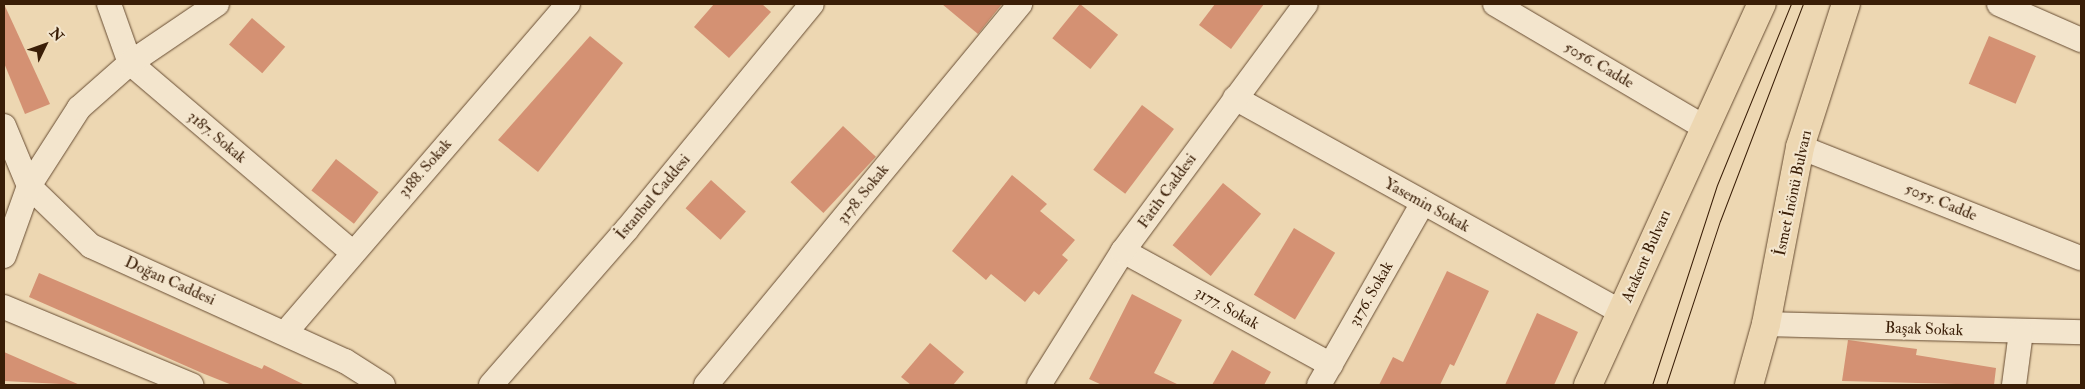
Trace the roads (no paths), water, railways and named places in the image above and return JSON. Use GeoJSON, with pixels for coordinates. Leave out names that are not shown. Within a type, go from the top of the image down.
{"type":"FeatureCollection","features":[{"type":"Feature","properties":{"kind":"main road"},"geometry":{"type":"LineString","coordinates":[[1704,127],[1762,4]]}},
{"type":"Feature","properties":{"kind":"main road","name":"İsmet İnönü Bulvarı"},"geometry":{"type":"LineString","coordinates":[[1749,385],[1766,324],[1800,147],[1846,4]]}},
{"type":"Feature","properties":{"kind":"main road","name":"Atakent Bulvarı"},"geometry":{"type":"LineString","coordinates":[[1588,385],[1704,127]]}},
{"type":"Feature","properties":{"kind":"street","name":"3187. Sokak"},"geometry":{"type":"LineString","coordinates":[[109,4],[130,63],[352,252]]}},
{"type":"Feature","properties":{"kind":"street"},"geometry":{"type":"LineString","coordinates":[[4,256],[29,186],[80,108],[130,63],[217,4]]}},
{"type":"Feature","properties":{"kind":"street","name":"3188. Sokak"},"geometry":{"type":"LineString","coordinates":[[286,333],[352,252],[568,4]]}},
{"type":"Feature","properties":{"kind":"street","name":"İstanbul Caddesi"},"geometry":{"type":"LineString","coordinates":[[490,385],[627,229],[812,4]]}},
{"type":"Feature","properties":{"kind":"street","name":"3178. Sokak"},"geometry":{"type":"LineString","coordinates":[[706,385],[1020,4]]}},
{"type":"Feature","properties":{"kind":"street","name":"Fatih Caddesi"},"geometry":{"type":"LineString","coordinates":[[1040,385],[1123,251],[1306,4]]}},
{"type":"Feature","properties":{"kind":"street","name":"5056. Cadde"},"geometry":{"type":"LineString","coordinates":[[1495,4],[1704,127]]}},
{"type":"Feature","properties":{"kind":"street"},"geometry":{"type":"LineString","coordinates":[[1999,4],[2081,40]]}},
{"type":"Feature","properties":{"kind":"street","name":"Yasemin Sokak"},"geometry":{"type":"LineString","coordinates":[[1235,98],[1621,312]]}},
{"type":"Feature","properties":{"kind":"street","name":"Doğan Caddesi"},"geometry":{"type":"LineString","coordinates":[[4,126],[29,186],[91,246],[345,360],[383,385]]}},
{"type":"Feature","properties":{"kind":"street","name":"5055. Cadde"},"geometry":{"type":"LineString","coordinates":[[1800,147],[2081,258]]}},
{"type":"Feature","properties":{"kind":"street","name":"3176. Sokak"},"geometry":{"type":"LineString","coordinates":[[1319,385],[1423,203]]}},
{"type":"Feature","properties":{"kind":"street","name":"3177. Sokak"},"geometry":{"type":"LineString","coordinates":[[1123,251],[1331,365]]}},
{"type":"Feature","properties":{"kind":"street"},"geometry":{"type":"LineString","coordinates":[[4,307],[191,385]]}},
{"type":"Feature","properties":{"kind":"street","name":"Başak Sokak"},"geometry":{"type":"LineString","coordinates":[[1766,324],[2021,332],[2081,332]]}},
{"type":"Feature","properties":{"kind":"street"},"geometry":{"type":"LineString","coordinates":[[2014,385],[2021,332]]}},
{"type":"Feature","properties":{"kind":"tram line"},"geometry":{"type":"LineString","coordinates":[[1652,385],[1717,185],[1791,4]]}},
{"type":"Feature","properties":{"kind":"tram line"},"geometry":{"type":"LineString","coordinates":[[1666,385],[1720,221],[1803,4]]}}]}
